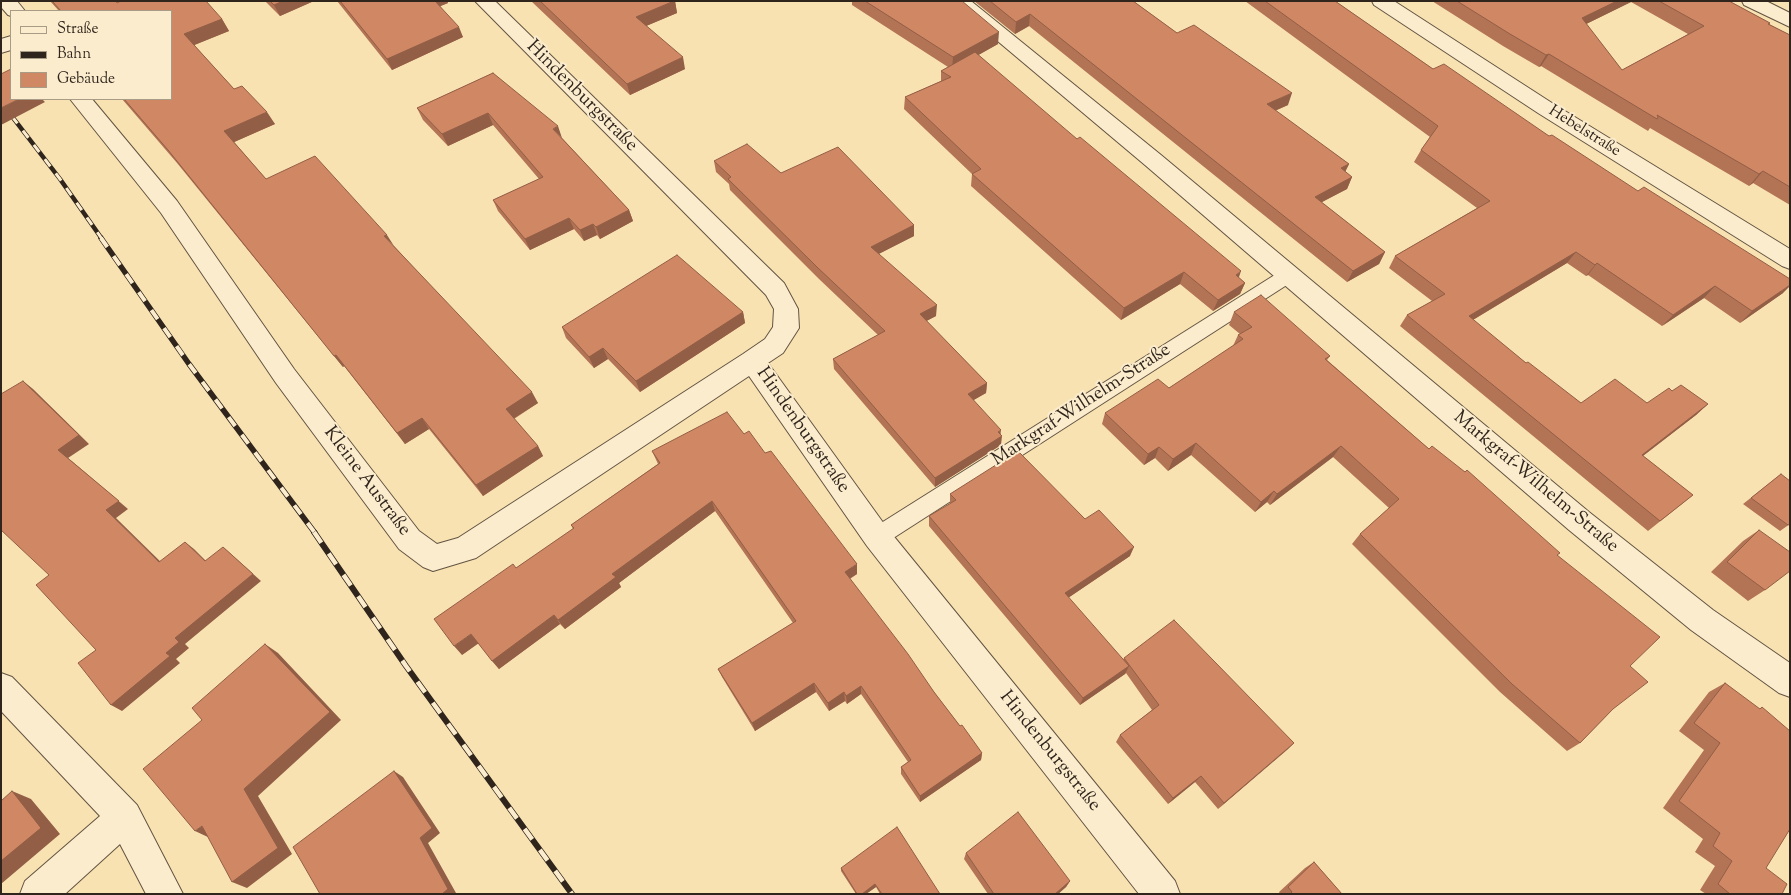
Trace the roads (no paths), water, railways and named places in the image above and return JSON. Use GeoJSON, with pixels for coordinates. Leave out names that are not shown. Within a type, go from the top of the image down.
{"type":"FeatureCollection","features":[{"type":"Feature","properties":{"kind":"street","name":"Hindenburgstraße"},"geometry":{"type":"LineString","coordinates":[[484,1],[775,289],[786,309],[786,328],[774,346],[752,361],[877,537],[1162,894]]}},
{"type":"Feature","properties":{"kind":"street","name":"Markgraf-Wilhelm-Straße"},"geometry":{"type":"LineString","coordinates":[[959,1],[1153,160],[1287,276],[1580,521],[1702,620],[1790,682]]}},
{"type":"Feature","properties":{"kind":"street","name":"Hebelstraße"},"geometry":{"type":"LineString","coordinates":[[1381,1],[1545,108],[1790,260]]}},
{"type":"Feature","properties":{"kind":"street"},"geometry":{"type":"LineString","coordinates":[[1751,1],[1790,21]]}},
{"type":"Feature","properties":{"kind":"street","name":"Kleine Austraße"},"geometry":{"type":"LineString","coordinates":[[82,100],[169,208],[285,376],[409,540],[433,558],[466,549],[752,361]]}},
{"type":"Feature","properties":{"kind":"street"},"geometry":{"type":"LineString","coordinates":[[1,688],[125,817],[165,894]]}},
{"type":"Feature","properties":{"kind":"street"},"geometry":{"type":"LineString","coordinates":[[38,894],[125,817]]}},
{"type":"Feature","properties":{"kind":"lane","name":"Markgraf-Wilhelm-Straße"},"geometry":{"type":"LineString","coordinates":[[877,537],[1287,276]]}},
{"type":"Feature","properties":{"kind":"railway"},"geometry":{"type":"LineString","coordinates":[[1,102],[60,179],[102,239]]}},
{"type":"Feature","properties":{"kind":"railway"},"geometry":{"type":"LineString","coordinates":[[101,238],[189,364],[315,533]]}},
{"type":"Feature","properties":{"kind":"railway"},"geometry":{"type":"LineString","coordinates":[[314,532],[406,666],[572,894]]}}]}
